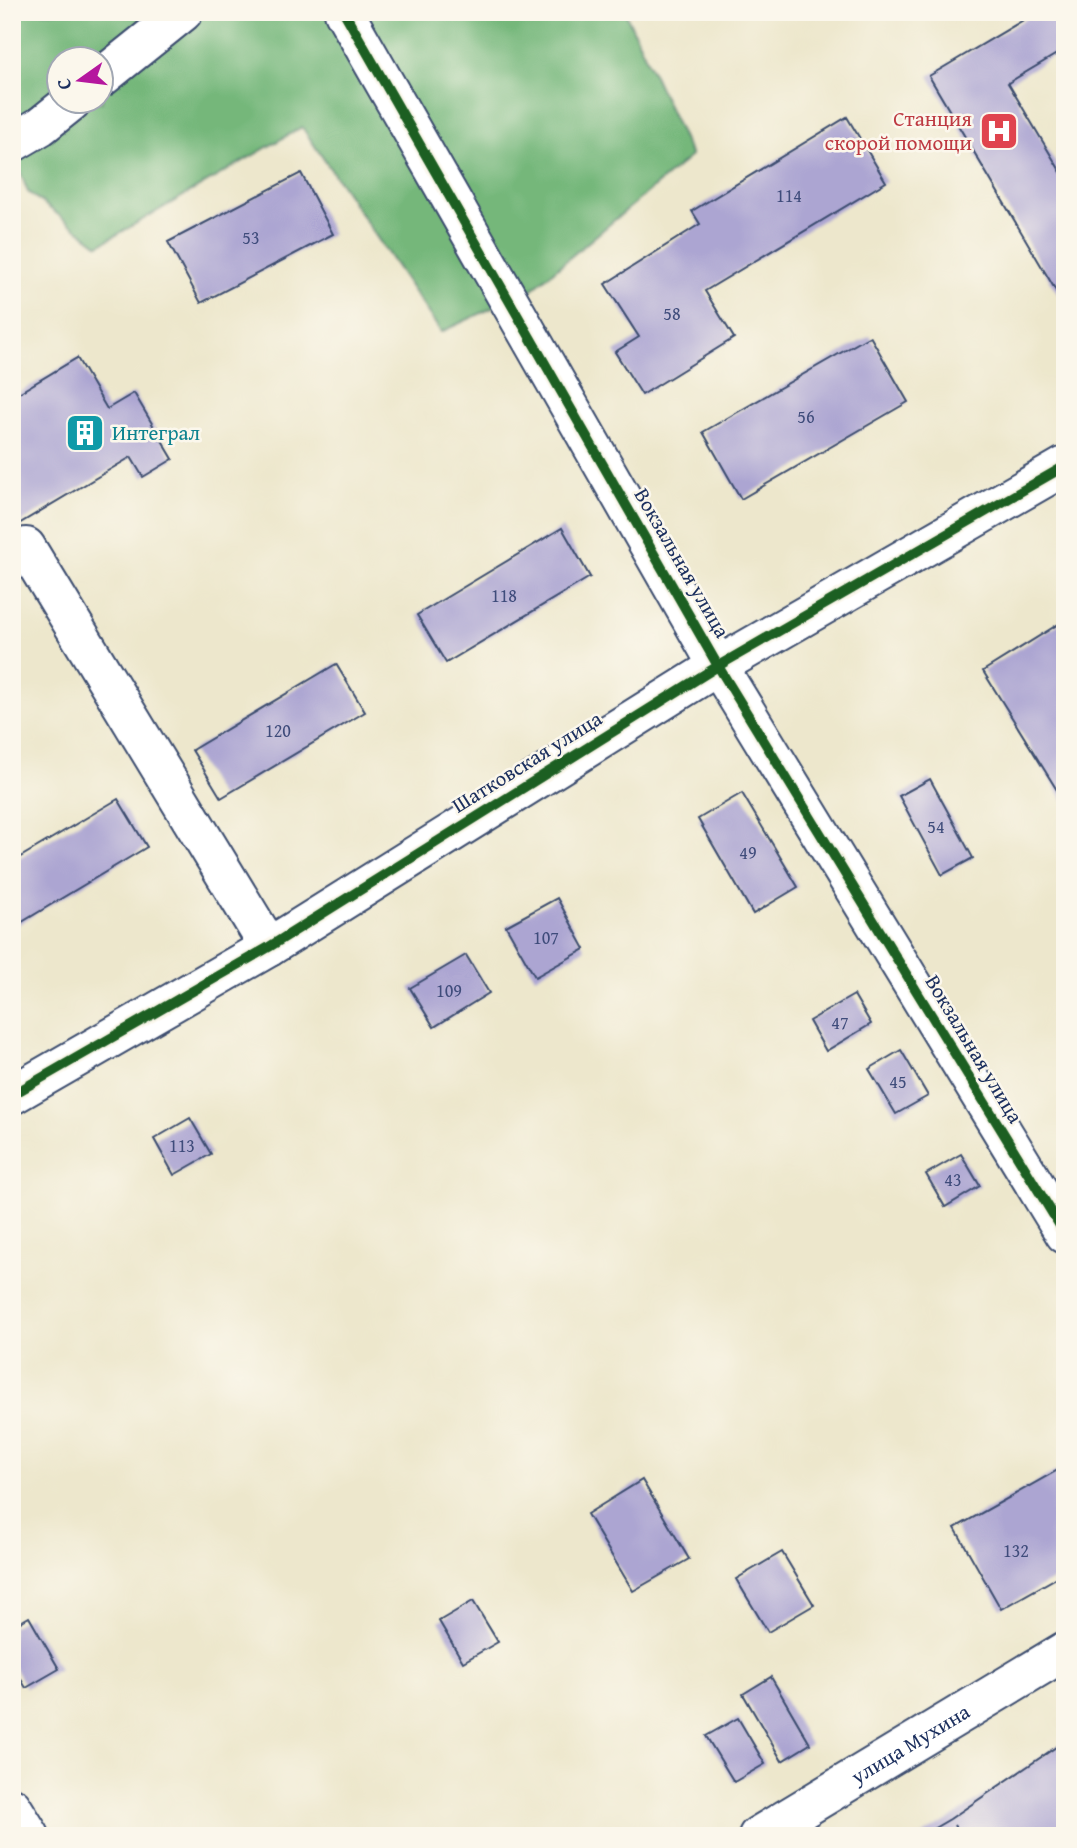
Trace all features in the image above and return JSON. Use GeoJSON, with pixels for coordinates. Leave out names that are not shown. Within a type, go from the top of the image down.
{"type":"FeatureCollection","features":[{"type":"Feature","properties":{"kind":"street"},"geometry":{"type":"LineString","coordinates":[[116,66],[183,12]]}},
{"type":"Feature","properties":{"kind":"street","name":"Вокзальная улица"},"geometry":{"type":"LineString","coordinates":[[344,12],[718,666],[1065,1234]]}},
{"type":"Feature","properties":{"kind":"street"},"geometry":{"type":"LineString","coordinates":[[12,143],[54,116]]}},
{"type":"Feature","properties":{"kind":"street","name":"Шатковская улица"},"geometry":{"type":"LineString","coordinates":[[12,1095],[269,947],[718,666],[1065,466]]}},
{"type":"Feature","properties":{"kind":"street"},"geometry":{"type":"LineString","coordinates":[[26,547],[269,947]]}},
{"type":"Feature","properties":{"kind":"street","name":"улица Мухина"},"geometry":{"type":"LineString","coordinates":[[758,1836],[1065,1651]]}},
{"type":"Feature","properties":{"kind":"street"},"geometry":{"type":"LineString","coordinates":[[12,1807],[30,1836]]}},
{"type":"Feature","properties":{"kind":"green space"},"geometry":{"type":"Polygon","coordinates":[[[12,12],[625,12],[691,156],[531,290],[441,332],[302,127],[99,245],[28,192],[12,151],[12,12]]]}},
{"type":"Feature","properties":{"kind":"building","name":"Станция скорой помощи"},"geometry":{"type":"Polygon","coordinates":[[[1037,12],[1065,12],[1065,49],[1008,83],[1065,179],[1065,306],[929,76],[1037,12]]]}},
{"type":"Feature","properties":{"kind":"building"},"geometry":{"type":"Polygon","coordinates":[[[847,117],[886,182],[705,291],[734,338],[642,395],[615,352],[639,337],[605,284],[700,224],[692,211],[847,117]]]}},
{"type":"Feature","properties":{"kind":"building"},"geometry":{"type":"Polygon","coordinates":[[[301,173],[333,234],[201,303],[168,242],[301,173]]]}},
{"type":"Feature","properties":{"kind":"building"},"geometry":{"type":"Polygon","coordinates":[[[870,336],[908,402],[741,499],[703,432],[870,336]]]}},
{"type":"Feature","properties":{"kind":"building","name":"Интеграл"},"geometry":{"type":"Polygon","coordinates":[[[77,358],[107,409],[134,393],[173,459],[143,477],[131,457],[12,528],[12,397],[77,358]]]}},
{"type":"Feature","properties":{"kind":"building"},"geometry":{"type":"Polygon","coordinates":[[[562,528],[590,577],[446,663],[417,615],[562,528]]]}},
{"type":"Feature","properties":{"kind":"building"},"geometry":{"type":"Polygon","coordinates":[[[1065,620],[1065,803],[983,671],[1065,620]]]}},
{"type":"Feature","properties":{"kind":"building"},"geometry":{"type":"Polygon","coordinates":[[[336,664],[365,712],[221,798],[192,750],[336,664]]]}},
{"type":"Feature","properties":{"kind":"building"},"geometry":{"type":"Polygon","coordinates":[[[930,779],[973,858],[942,875],[899,796],[930,779]]]}},
{"type":"Feature","properties":{"kind":"building"},"geometry":{"type":"Polygon","coordinates":[[[742,793],[798,887],[753,914],[698,819],[742,793]]]}},
{"type":"Feature","properties":{"kind":"building"},"geometry":{"type":"Polygon","coordinates":[[[118,799],[147,847],[12,928],[12,862],[118,799]]]}},
{"type":"Feature","properties":{"kind":"building"},"geometry":{"type":"Polygon","coordinates":[[[557,898],[585,949],[535,977],[506,926],[557,898]]]}},
{"type":"Feature","properties":{"kind":"building"},"geometry":{"type":"Polygon","coordinates":[[[466,955],[489,993],[434,1027],[410,988],[466,955]]]}},
{"type":"Feature","properties":{"kind":"building"},"geometry":{"type":"Polygon","coordinates":[[[854,995],[871,1024],[826,1051],[809,1021],[854,995]]]}},
{"type":"Feature","properties":{"kind":"building"},"geometry":{"type":"Polygon","coordinates":[[[901,1050],[928,1096],[896,1114],[869,1069],[901,1050]]]}},
{"type":"Feature","properties":{"kind":"building"},"geometry":{"type":"Polygon","coordinates":[[[190,1118],[211,1154],[174,1175],[154,1139],[190,1118]]]}},
{"type":"Feature","properties":{"kind":"building"},"geometry":{"type":"Polygon","coordinates":[[[961,1154],[980,1186],[945,1207],[926,1174],[961,1154]]]}},
{"type":"Feature","properties":{"kind":"building"},"geometry":{"type":"Polygon","coordinates":[[[1065,1466],[1065,1573],[1001,1609],[955,1528],[1065,1466]]]}},
{"type":"Feature","properties":{"kind":"building"},"geometry":{"type":"Polygon","coordinates":[[[642,1480],[689,1559],[633,1591],[587,1514],[642,1480]]]}},
{"type":"Feature","properties":{"kind":"building"},"geometry":{"type":"Polygon","coordinates":[[[782,1552],[814,1605],[768,1632],[736,1579],[782,1552]]]}},
{"type":"Feature","properties":{"kind":"building"},"geometry":{"type":"Polygon","coordinates":[[[473,1601],[498,1642],[463,1662],[439,1621],[473,1601]]]}},
{"type":"Feature","properties":{"kind":"building"},"geometry":{"type":"Polygon","coordinates":[[[29,1617],[59,1669],[26,1688],[12,1664],[12,1627],[29,1617]]]}},
{"type":"Feature","properties":{"kind":"building"},"geometry":{"type":"Polygon","coordinates":[[[771,1677],[810,1744],[782,1761],[743,1694],[771,1677]]]}},
{"type":"Feature","properties":{"kind":"building"},"geometry":{"type":"Polygon","coordinates":[[[738,1718],[765,1764],[734,1782],[706,1736],[738,1718]]]}},
{"type":"Feature","properties":{"kind":"building"},"geometry":{"type":"Polygon","coordinates":[[[1065,1741],[1065,1836],[961,1836],[954,1825],[960,1836],[921,1836],[950,1819],[1065,1741]]]}},
{"type":"Feature","properties":{"kind":"cycle path"},"geometry":{"type":"LineString","coordinates":[[344,12],[718,666],[1065,1234]]}},
{"type":"Feature","properties":{"kind":"cycle path"},"geometry":{"type":"LineString","coordinates":[[12,1095],[269,947],[718,666],[1065,466]]}},
{"type":"Feature","properties":{"kind":"place","name":"Станция скорой помощи"},"geometry":{"type":"Point","coordinates":[999,131]}},
{"type":"Feature","properties":{"kind":"place","name":"Интеграл"},"geometry":{"type":"Point","coordinates":[85,433]}}]}
